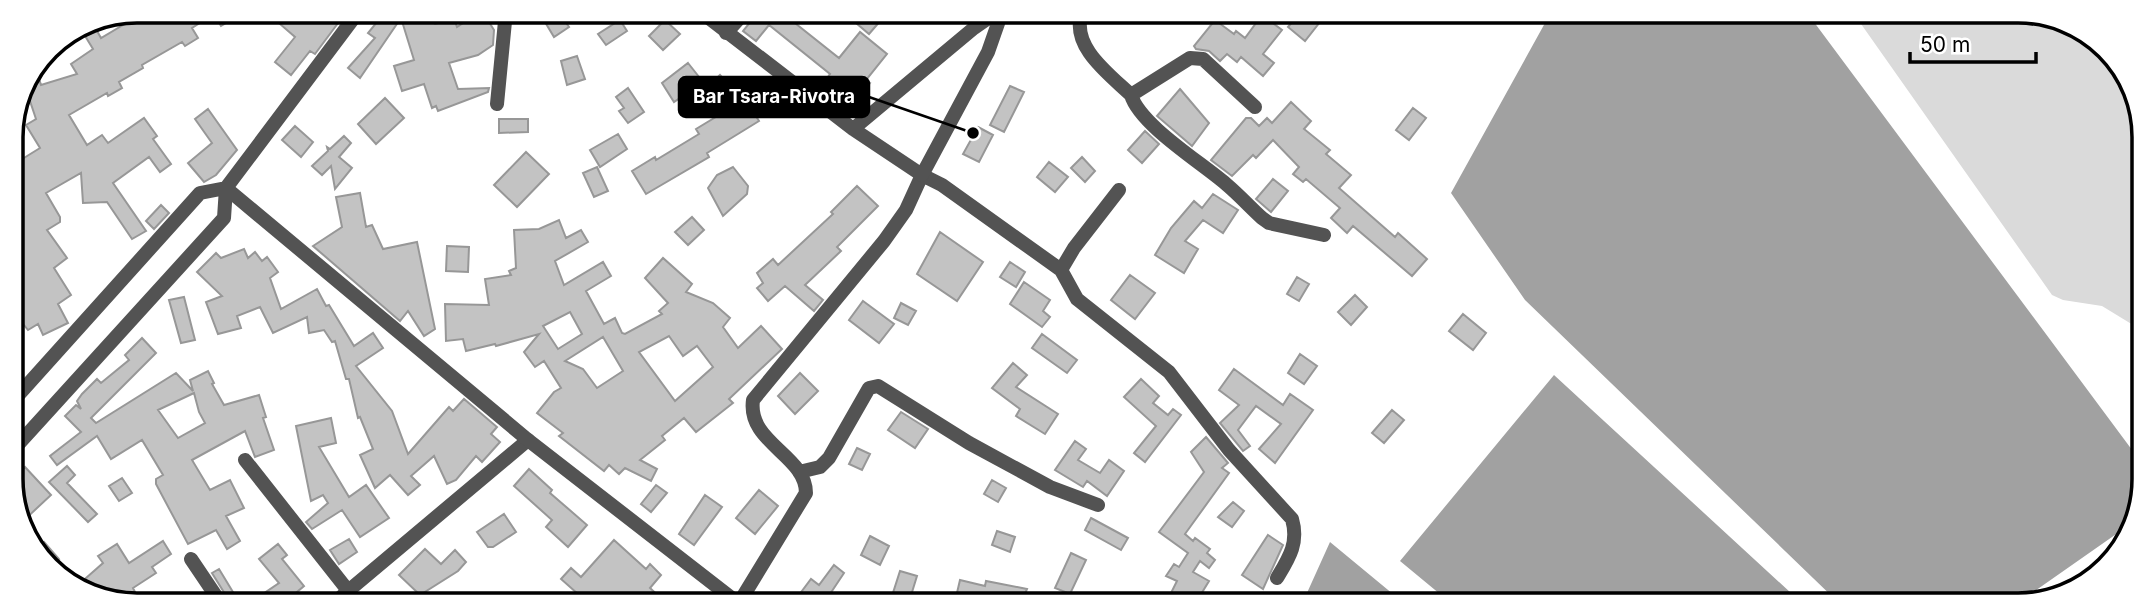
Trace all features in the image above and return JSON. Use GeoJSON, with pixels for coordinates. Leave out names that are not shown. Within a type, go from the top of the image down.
{"type":"FeatureCollection","features":[{"type":"Feature","properties":{"kind":"street"},"geometry":{"type":"LineString","coordinates":[[23,439],[224,218],[226,188],[350,23]]}},
{"type":"Feature","properties":{"kind":"street"},"geometry":{"type":"LineString","coordinates":[[497,104],[505,23]]}},
{"type":"Feature","properties":{"kind":"street"},"geometry":{"type":"LineString","coordinates":[[714,23],[853,130],[942,185],[1061,270],[1077,299],[1169,372],[1228,450],[1292,519],[1295,529],[1294,551],[1277,578]]}},
{"type":"Feature","properties":{"kind":"street"},"geometry":{"type":"LineString","coordinates":[[726,33],[735,23]]}},
{"type":"Feature","properties":{"kind":"street"},"geometry":{"type":"LineString","coordinates":[[853,130],[982,23]]}},
{"type":"Feature","properties":{"kind":"street"},"geometry":{"type":"LineString","coordinates":[[745,593],[806,493],[806,481],[755,423],[753,400],[884,241],[906,210],[988,52],[997,23]]}},
{"type":"Feature","properties":{"kind":"street"},"geometry":{"type":"LineString","coordinates":[[1078,23],[1086,48],[1100,66],[1131,95],[1134,105],[1149,122],[1227,184],[1269,223],[1324,235]]}},
{"type":"Feature","properties":{"kind":"street"},"geometry":{"type":"LineString","coordinates":[[1131,95],[1190,58],[1203,59],[1255,107]]}},
{"type":"Feature","properties":{"kind":"street"},"geometry":{"type":"LineString","coordinates":[[23,390],[200,193],[226,188]]}},
{"type":"Feature","properties":{"kind":"street"},"geometry":{"type":"LineString","coordinates":[[226,188],[528,440],[726,593]]}},
{"type":"Feature","properties":{"kind":"street"},"geometry":{"type":"LineString","coordinates":[[1061,270],[1074,248],[1119,190]]}},
{"type":"Feature","properties":{"kind":"street"},"geometry":{"type":"LineString","coordinates":[[799,472],[820,467],[829,458],[869,388],[878,386],[969,443],[1051,487],[1098,505]]}},
{"type":"Feature","properties":{"kind":"street"},"geometry":{"type":"LineString","coordinates":[[357,593],[528,440]]}},
{"type":"Feature","properties":{"kind":"street"},"geometry":{"type":"LineString","coordinates":[[245,460],[352,593]]}},
{"type":"Feature","properties":{"kind":"street"},"geometry":{"type":"LineString","coordinates":[[191,559],[214,593]]}},
{"type":"Feature","properties":{"kind":"shaded area"},"geometry":{"type":"Polygon","coordinates":[[[1545,23],[1815,23],[2132,450],[2131,494],[2124,523],[2119,532],[2034,591],[1829,593],[1525,300],[1451,193],[1545,23]]]}},
{"type":"Feature","properties":{"kind":"shaded area"},"geometry":{"type":"Polygon","coordinates":[[[1860,23],[2033,24],[2048,27],[2082,42],[2113,73],[2126,100],[2132,137],[2132,324],[2102,306],[2063,300],[2052,295],[1860,23]]]}},
{"type":"Feature","properties":{"kind":"shaded area"},"geometry":{"type":"Polygon","coordinates":[[[1554,375],[1791,593],[1439,593],[1400,561],[1554,375]]]}},
{"type":"Feature","properties":{"kind":"shaded area"},"geometry":{"type":"Polygon","coordinates":[[[1330,542],[1392,593],[1307,593],[1330,542]]]}},
{"type":"Feature","properties":{"kind":"building"},"geometry":{"type":"Polygon","coordinates":[[[200,23],[192,28],[198,38],[185,46],[182,42],[142,65],[143,68],[119,82],[122,88],[108,96],[107,93],[69,115],[87,145],[102,135],[108,143],[144,118],[157,136],[153,139],[171,164],[160,172],[149,157],[113,183],[146,231],[132,239],[107,202],[83,203],[81,173],[46,193],[60,217],[60,222],[47,230],[67,258],[54,268],[71,295],[58,304],[68,323],[43,335],[38,324],[28,330],[23,324],[23,159],[40,148],[26,125],[36,119],[29,99],[39,78],[41,85],[77,74],[71,64],[93,49],[85,36],[97,30],[101,38],[124,24],[200,23]]]}},
{"type":"Feature","properties":{"kind":"building"},"geometry":{"type":"Polygon","coordinates":[[[338,23],[315,54],[310,51],[291,75],[275,62],[295,37],[280,24],[338,23]]]}},
{"type":"Feature","properties":{"kind":"building"},"geometry":{"type":"Polygon","coordinates":[[[376,23],[398,23],[360,78],[348,68],[375,38],[368,33],[376,23]]]}},
{"type":"Feature","properties":{"kind":"building"},"geometry":{"type":"Polygon","coordinates":[[[403,23],[456,23],[457,27],[463,23],[490,23],[494,30],[493,45],[478,55],[449,63],[458,89],[489,88],[488,92],[438,111],[436,106],[432,108],[424,84],[402,91],[394,66],[414,60],[403,23]]]}},
{"type":"Feature","properties":{"kind":"building"},"geometry":{"type":"Polygon","coordinates":[[[546,23],[566,23],[569,27],[554,37],[546,23]]]}},
{"type":"Feature","properties":{"kind":"building"},"geometry":{"type":"Polygon","coordinates":[[[615,23],[622,23],[627,31],[606,45],[598,34],[615,23]]]}},
{"type":"Feature","properties":{"kind":"building"},"geometry":{"type":"Polygon","coordinates":[[[662,23],[668,23],[680,34],[663,50],[649,36],[662,23]]]}},
{"type":"Feature","properties":{"kind":"building"},"geometry":{"type":"Polygon","coordinates":[[[750,23],[795,23],[839,58],[860,32],[887,54],[866,80],[870,83],[847,112],[818,90],[830,74],[769,25],[756,41],[743,31],[750,23]]]}},
{"type":"Feature","properties":{"kind":"building"},"geometry":{"type":"Polygon","coordinates":[[[856,23],[878,23],[869,34],[856,23]]]}},
{"type":"Feature","properties":{"kind":"building"},"geometry":{"type":"Polygon","coordinates":[[[1213,23],[1219,23],[1245,38],[1256,23],[1273,23],[1282,30],[1263,54],[1274,63],[1263,76],[1241,57],[1237,62],[1227,54],[1220,61],[1209,51],[1196,49],[1194,46],[1213,23]]]}},
{"type":"Feature","properties":{"kind":"building"},"geometry":{"type":"Polygon","coordinates":[[[1291,23],[1319,23],[1305,41],[1288,27],[1291,23]]]}},
{"type":"Feature","properties":{"kind":"building"},"geometry":{"type":"Polygon","coordinates":[[[577,56],[585,79],[567,85],[561,61],[577,56]]]}},
{"type":"Feature","properties":{"kind":"building"},"geometry":{"type":"Polygon","coordinates":[[[688,63],[703,82],[674,102],[662,83],[688,63]]]}},
{"type":"Feature","properties":{"kind":"building"},"geometry":{"type":"Polygon","coordinates":[[[720,75],[743,100],[745,99],[759,121],[707,153],[709,157],[646,194],[632,171],[699,134],[696,129],[724,112],[704,90],[720,75]]]}},
{"type":"Feature","properties":{"kind":"building"},"geometry":{"type":"Polygon","coordinates":[[[1010,86],[1024,92],[1004,132],[990,125],[1010,86]]]}},
{"type":"Feature","properties":{"kind":"building"},"geometry":{"type":"Polygon","coordinates":[[[628,88],[644,112],[628,123],[619,111],[624,108],[616,97],[628,88]]]}},
{"type":"Feature","properties":{"kind":"building"},"geometry":{"type":"Polygon","coordinates":[[[1180,89],[1209,123],[1192,146],[1157,116],[1180,89]]]}},
{"type":"Feature","properties":{"kind":"building"},"geometry":{"type":"Polygon","coordinates":[[[385,98],[404,118],[376,144],[358,124],[385,98]]]}},
{"type":"Feature","properties":{"kind":"building"},"geometry":{"type":"Polygon","coordinates":[[[1291,102],[1311,121],[1304,129],[1330,150],[1326,154],[1351,175],[1339,188],[1395,237],[1398,233],[1427,259],[1412,276],[1353,226],[1347,233],[1331,218],[1340,208],[1306,179],[1303,182],[1293,174],[1299,167],[1273,140],[1256,158],[1253,155],[1232,176],[1211,160],[1246,118],[1251,118],[1259,126],[1267,118],[1272,123],[1291,102]]]}},
{"type":"Feature","properties":{"kind":"building"},"geometry":{"type":"Polygon","coordinates":[[[1413,108],[1426,118],[1409,140],[1396,130],[1413,108]]]}},
{"type":"Feature","properties":{"kind":"building"},"geometry":{"type":"Polygon","coordinates":[[[208,109],[237,150],[216,175],[204,182],[188,163],[212,143],[195,119],[208,109]]]}},
{"type":"Feature","properties":{"kind":"building"},"geometry":{"type":"Polygon","coordinates":[[[499,119],[528,119],[528,132],[499,133],[499,119]]]}},
{"type":"Feature","properties":{"kind":"building"},"geometry":{"type":"Polygon","coordinates":[[[295,126],[313,142],[301,157],[282,140],[295,126]]]}},
{"type":"Feature","properties":{"kind":"building"},"geometry":{"type":"Polygon","coordinates":[[[978,127],[993,135],[979,162],[963,154],[978,127]]]}},
{"type":"Feature","properties":{"kind":"building"},"geometry":{"type":"Polygon","coordinates":[[[1145,131],[1159,144],[1142,163],[1128,150],[1145,131]]]}},
{"type":"Feature","properties":{"kind":"building"},"geometry":{"type":"Polygon","coordinates":[[[618,134],[627,149],[600,167],[590,150],[618,134]]]}},
{"type":"Feature","properties":{"kind":"building"},"geometry":{"type":"Polygon","coordinates":[[[344,136],[351,143],[339,157],[352,168],[335,189],[331,166],[322,175],[312,166],[328,151],[327,147],[330,149],[344,136]]]}},
{"type":"Feature","properties":{"kind":"building"},"geometry":{"type":"Polygon","coordinates":[[[526,152],[549,174],[517,207],[494,185],[526,152]]]}},
{"type":"Feature","properties":{"kind":"building"},"geometry":{"type":"Polygon","coordinates":[[[1082,157],[1095,171],[1085,182],[1071,168],[1082,157]]]}},
{"type":"Feature","properties":{"kind":"building"},"geometry":{"type":"Polygon","coordinates":[[[1049,162],[1068,177],[1055,192],[1037,177],[1049,162]]]}},
{"type":"Feature","properties":{"kind":"building"},"geometry":{"type":"Polygon","coordinates":[[[597,167],[608,191],[594,197],[583,173],[597,167]]]}},
{"type":"Feature","properties":{"kind":"building"},"geometry":{"type":"Polygon","coordinates":[[[733,167],[748,186],[747,194],[723,216],[708,188],[717,175],[733,167]]]}},
{"type":"Feature","properties":{"kind":"building"},"geometry":{"type":"Polygon","coordinates":[[[1273,179],[1288,191],[1271,212],[1256,199],[1273,179]]]}},
{"type":"Feature","properties":{"kind":"building"},"geometry":{"type":"Polygon","coordinates":[[[857,186],[878,206],[837,247],[841,251],[805,285],[823,300],[814,311],[785,286],[768,301],[757,288],[763,283],[757,273],[773,259],[778,265],[833,214],[831,212],[857,186]]]}},
{"type":"Feature","properties":{"kind":"building"},"geometry":{"type":"Polygon","coordinates":[[[360,193],[366,227],[372,225],[383,249],[417,242],[435,329],[424,336],[408,311],[400,321],[313,246],[342,227],[336,197],[360,193]]]}},
{"type":"Feature","properties":{"kind":"building"},"geometry":{"type":"Polygon","coordinates":[[[1213,194],[1238,210],[1223,233],[1203,220],[1185,241],[1198,249],[1184,273],[1155,255],[1171,228],[1194,201],[1202,208],[1213,194]]]}},
{"type":"Feature","properties":{"kind":"building"},"geometry":{"type":"Polygon","coordinates":[[[161,205],[169,213],[154,229],[146,221],[161,205]]]}},
{"type":"Feature","properties":{"kind":"building"},"geometry":{"type":"Polygon","coordinates":[[[692,217],[704,230],[688,245],[675,232],[692,217]]]}},
{"type":"Feature","properties":{"kind":"building"},"geometry":{"type":"Polygon","coordinates":[[[559,220],[566,238],[581,230],[588,242],[555,261],[564,285],[603,262],[611,276],[586,291],[604,324],[615,318],[622,333],[625,334],[662,314],[659,311],[668,303],[645,278],[663,258],[692,284],[686,292],[713,303],[730,318],[723,327],[738,348],[761,326],[782,349],[729,399],[733,403],[696,432],[684,418],[662,436],[665,440],[640,460],[657,469],[651,481],[625,468],[619,474],[609,465],[604,471],[559,436],[563,433],[537,413],[554,392],[561,388],[544,361],[535,367],[524,352],[539,334],[466,351],[463,339],[446,341],[445,304],[489,305],[485,279],[511,275],[509,271],[516,268],[514,230],[539,229],[559,220]],[[570,312],[543,326],[558,349],[582,334],[570,312]],[[669,336],[639,352],[675,401],[713,367],[697,346],[683,356],[669,336]],[[603,337],[565,361],[583,369],[597,388],[623,371],[603,337]]]}},
{"type":"Feature","properties":{"kind":"building"},"geometry":{"type":"Polygon","coordinates":[[[940,232],[983,262],[957,301],[917,274],[940,232]]]}},
{"type":"Feature","properties":{"kind":"building"},"geometry":{"type":"Polygon","coordinates":[[[447,246],[469,247],[468,272],[446,271],[447,246]]]}},
{"type":"Feature","properties":{"kind":"building"},"geometry":{"type":"Polygon","coordinates":[[[244,249],[248,258],[255,252],[262,261],[267,257],[278,272],[270,278],[281,309],[317,289],[354,346],[373,333],[383,348],[356,366],[392,411],[408,454],[449,407],[453,411],[464,399],[497,427],[491,434],[500,442],[482,462],[476,456],[456,480],[447,484],[434,456],[411,476],[420,485],[408,495],[390,475],[375,488],[360,455],[373,449],[360,417],[358,418],[349,379],[346,379],[335,341],[332,342],[324,330],[309,333],[307,317],[273,333],[260,307],[237,316],[241,328],[218,334],[206,302],[222,296],[197,272],[216,253],[221,258],[244,249]]]}},
{"type":"Feature","properties":{"kind":"building"},"geometry":{"type":"Polygon","coordinates":[[[1010,262],[1025,272],[1016,287],[1000,277],[1010,262]]]}},
{"type":"Feature","properties":{"kind":"building"},"geometry":{"type":"Polygon","coordinates":[[[1130,275],[1155,293],[1135,319],[1111,300],[1130,275]]]}},
{"type":"Feature","properties":{"kind":"building"},"geometry":{"type":"Polygon","coordinates":[[[1297,277],[1309,284],[1299,301],[1287,294],[1297,277]]]}},
{"type":"Feature","properties":{"kind":"building"},"geometry":{"type":"Polygon","coordinates":[[[1024,282],[1050,300],[1043,311],[1050,317],[1042,327],[1010,304],[1024,282]]]}},
{"type":"Feature","properties":{"kind":"building"},"geometry":{"type":"Polygon","coordinates":[[[1355,295],[1367,307],[1351,325],[1338,312],[1355,295]]]}},
{"type":"Feature","properties":{"kind":"building"},"geometry":{"type":"Polygon","coordinates":[[[184,297],[195,340],[181,343],[169,300],[184,297]]]}},
{"type":"Feature","properties":{"kind":"building"},"geometry":{"type":"Polygon","coordinates":[[[863,301],[894,324],[879,343],[849,320],[863,301]]]}},
{"type":"Feature","properties":{"kind":"building"},"geometry":{"type":"Polygon","coordinates":[[[901,303],[916,311],[908,325],[894,318],[901,303]]]}},
{"type":"Feature","properties":{"kind":"building"},"geometry":{"type":"Polygon","coordinates":[[[1463,314],[1486,333],[1473,350],[1449,331],[1463,314]]]}},
{"type":"Feature","properties":{"kind":"building"},"geometry":{"type":"Polygon","coordinates":[[[1042,334],[1077,360],[1067,373],[1032,348],[1042,334]]]}},
{"type":"Feature","properties":{"kind":"building"},"geometry":{"type":"Polygon","coordinates":[[[142,338],[156,353],[91,418],[96,423],[176,373],[193,391],[190,380],[208,371],[224,405],[259,395],[266,417],[263,418],[274,450],[255,457],[245,431],[192,460],[210,490],[230,480],[244,508],[226,516],[240,541],[227,549],[216,530],[188,544],[156,484],[156,479],[163,475],[142,440],[111,459],[97,436],[57,465],[50,456],[81,432],[65,416],[76,405],[81,409],[77,401],[82,394],[97,379],[101,383],[129,360],[125,355],[142,338]],[[194,393],[158,410],[178,438],[205,423],[194,393]]]}},
{"type":"Feature","properties":{"kind":"building"},"geometry":{"type":"Polygon","coordinates":[[[1300,354],[1317,366],[1304,384],[1288,373],[1300,354]]]}},
{"type":"Feature","properties":{"kind":"building"},"geometry":{"type":"Polygon","coordinates":[[[1013,363],[1027,375],[1016,387],[1058,414],[1045,434],[1016,416],[1020,409],[992,388],[1013,363]]]}},
{"type":"Feature","properties":{"kind":"building"},"geometry":{"type":"Polygon","coordinates":[[[1234,369],[1283,405],[1290,394],[1313,410],[1275,463],[1259,449],[1281,424],[1256,406],[1238,430],[1250,446],[1243,451],[1220,423],[1239,405],[1219,390],[1234,369]]]}},
{"type":"Feature","properties":{"kind":"building"},"geometry":{"type":"Polygon","coordinates":[[[800,373],[818,391],[795,414],[778,396],[800,373]]]}},
{"type":"Feature","properties":{"kind":"building"},"geometry":{"type":"Polygon","coordinates":[[[1141,379],[1159,396],[1153,403],[1168,415],[1173,409],[1181,415],[1145,462],[1134,453],[1156,426],[1124,397],[1141,379]]]}},
{"type":"Feature","properties":{"kind":"building"},"geometry":{"type":"Polygon","coordinates":[[[1392,410],[1404,420],[1384,443],[1372,433],[1392,410]]]}},
{"type":"Feature","properties":{"kind":"building"},"geometry":{"type":"Polygon","coordinates":[[[901,412],[928,429],[915,448],[888,430],[901,412]]]}},
{"type":"Feature","properties":{"kind":"building"},"geometry":{"type":"Polygon","coordinates":[[[331,418],[336,443],[319,447],[349,497],[366,485],[389,518],[360,537],[342,510],[312,529],[306,522],[328,503],[323,495],[311,501],[296,426],[331,418]]]}},
{"type":"Feature","properties":{"kind":"building"},"geometry":{"type":"Polygon","coordinates":[[[1206,437],[1228,463],[1222,468],[1229,473],[1185,534],[1210,549],[1207,553],[1215,560],[1209,568],[1200,561],[1193,572],[1209,581],[1202,593],[1171,593],[1177,581],[1166,576],[1174,564],[1179,567],[1188,553],[1159,532],[1204,472],[1191,452],[1206,437]]]}},
{"type":"Feature","properties":{"kind":"building"},"geometry":{"type":"Polygon","coordinates":[[[1075,441],[1086,449],[1078,460],[1100,473],[1109,460],[1124,471],[1107,496],[1087,481],[1083,487],[1055,470],[1075,441]]]}},
{"type":"Feature","properties":{"kind":"building"},"geometry":{"type":"Polygon","coordinates":[[[857,448],[870,454],[862,470],[849,464],[857,448]]]}},
{"type":"Feature","properties":{"kind":"building"},"geometry":{"type":"Polygon","coordinates":[[[67,466],[75,475],[67,483],[97,514],[88,522],[49,482],[67,466]]]}},
{"type":"Feature","properties":{"kind":"building"},"geometry":{"type":"Polygon","coordinates":[[[25,467],[51,495],[29,516],[25,501],[25,467]]]}},
{"type":"Feature","properties":{"kind":"building"},"geometry":{"type":"Polygon","coordinates":[[[529,469],[552,490],[550,493],[587,525],[568,547],[546,527],[552,520],[514,486],[529,469]]]}},
{"type":"Feature","properties":{"kind":"building"},"geometry":{"type":"Polygon","coordinates":[[[122,478],[132,493],[119,501],[109,486],[122,478]]]}},
{"type":"Feature","properties":{"kind":"building"},"geometry":{"type":"Polygon","coordinates":[[[992,480],[1006,488],[998,502],[984,494],[992,480]]]}},
{"type":"Feature","properties":{"kind":"building"},"geometry":{"type":"Polygon","coordinates":[[[656,485],[667,493],[651,512],[641,504],[656,485]]]}},
{"type":"Feature","properties":{"kind":"building"},"geometry":{"type":"Polygon","coordinates":[[[759,490],[778,506],[755,534],[736,518],[759,490]]]}},
{"type":"Feature","properties":{"kind":"building"},"geometry":{"type":"Polygon","coordinates":[[[705,495],[722,507],[694,545],[679,534],[705,495]]]}},
{"type":"Feature","properties":{"kind":"building"},"geometry":{"type":"Polygon","coordinates":[[[1233,502],[1244,511],[1232,527],[1218,517],[1233,502]]]}},
{"type":"Feature","properties":{"kind":"building"},"geometry":{"type":"Polygon","coordinates":[[[504,514],[516,532],[493,547],[488,547],[477,532],[504,514]]]}},
{"type":"Feature","properties":{"kind":"building"},"geometry":{"type":"Polygon","coordinates":[[[1091,518],[1128,538],[1121,550],[1085,530],[1091,518]]]}},
{"type":"Feature","properties":{"kind":"building"},"geometry":{"type":"Polygon","coordinates":[[[997,531],[1015,537],[1010,552],[992,545],[997,531]]]}},
{"type":"Feature","properties":{"kind":"building"},"geometry":{"type":"Polygon","coordinates":[[[1268,535],[1283,545],[1263,589],[1242,575],[1268,535]]]}},
{"type":"Feature","properties":{"kind":"building"},"geometry":{"type":"Polygon","coordinates":[[[870,536],[889,546],[880,565],[861,555],[870,536]]]}},
{"type":"Feature","properties":{"kind":"building"},"geometry":{"type":"Polygon","coordinates":[[[349,539],[357,552],[339,564],[330,550],[349,539]]]}},
{"type":"Feature","properties":{"kind":"building"},"geometry":{"type":"Polygon","coordinates":[[[614,540],[646,569],[650,564],[661,575],[650,588],[655,593],[577,593],[561,579],[571,568],[581,577],[614,540]]]}},
{"type":"Feature","properties":{"kind":"building"},"geometry":{"type":"Polygon","coordinates":[[[163,541],[171,554],[152,567],[156,573],[133,588],[135,593],[107,589],[84,580],[103,563],[98,556],[117,544],[129,563],[163,541]]]}},
{"type":"Feature","properties":{"kind":"building"},"geometry":{"type":"Polygon","coordinates":[[[44,542],[59,559],[57,560],[42,544],[44,542]]]}},
{"type":"Feature","properties":{"kind":"building"},"geometry":{"type":"Polygon","coordinates":[[[278,544],[287,555],[282,559],[304,586],[296,593],[264,593],[279,583],[259,559],[278,544]]]}},
{"type":"Feature","properties":{"kind":"building"},"geometry":{"type":"Polygon","coordinates":[[[425,549],[441,564],[455,550],[466,562],[458,571],[423,593],[418,593],[399,575],[425,549]]]}},
{"type":"Feature","properties":{"kind":"building"},"geometry":{"type":"Polygon","coordinates":[[[1071,553],[1086,560],[1070,593],[1055,588],[1071,553]]]}},
{"type":"Feature","properties":{"kind":"building"},"geometry":{"type":"Polygon","coordinates":[[[834,565],[844,573],[831,593],[800,593],[811,579],[819,585],[834,565]]]}},
{"type":"Feature","properties":{"kind":"building"},"geometry":{"type":"Polygon","coordinates":[[[219,569],[234,593],[224,593],[212,573],[219,569]]]}},
{"type":"Feature","properties":{"kind":"building"},"geometry":{"type":"Polygon","coordinates":[[[900,571],[917,576],[912,593],[893,593],[900,571]]]}},
{"type":"Feature","properties":{"kind":"building"},"geometry":{"type":"Polygon","coordinates":[[[960,580],[985,586],[986,581],[1027,589],[1025,593],[957,593],[960,580]]]}},
{"type":"Feature","properties":{"kind":"place","name":"Bar Tsara-Rivotra"},"geometry":{"type":"Point","coordinates":[973,133]}}]}
